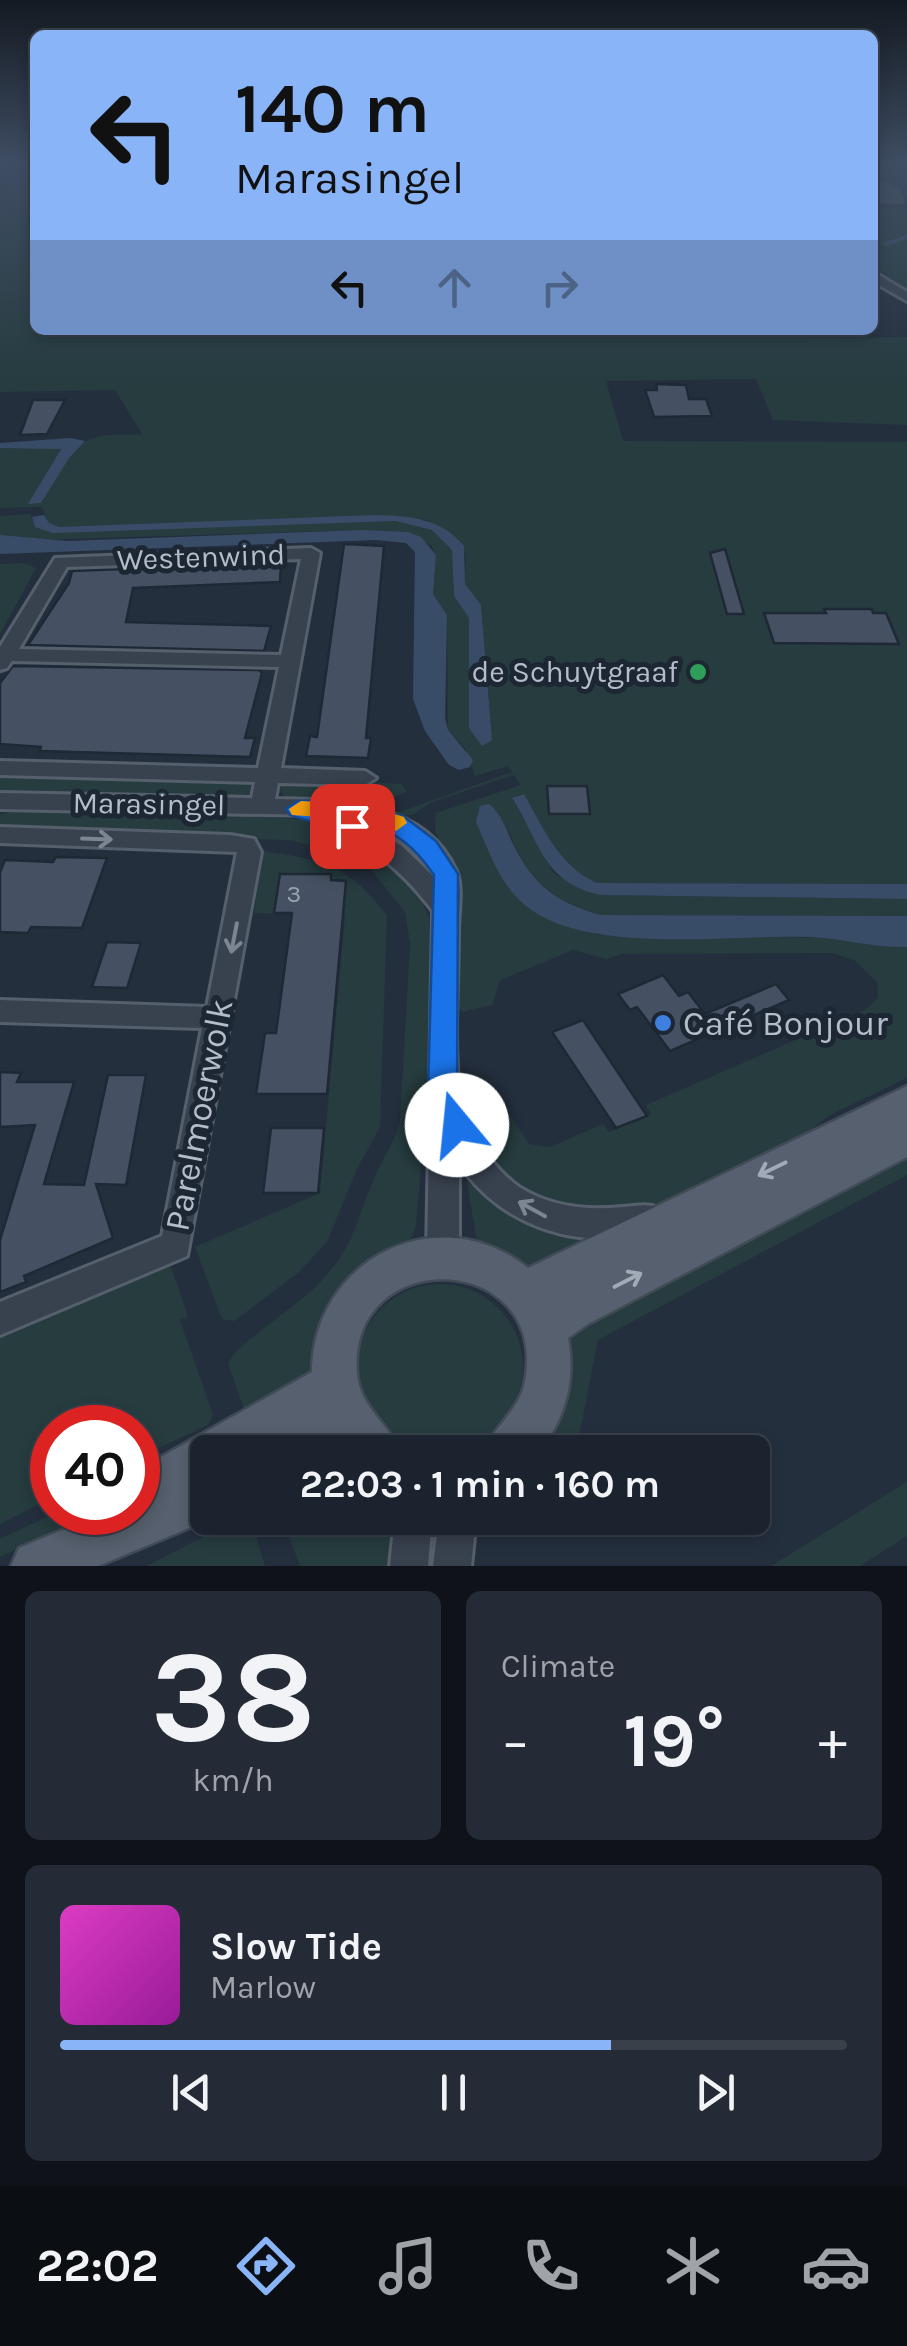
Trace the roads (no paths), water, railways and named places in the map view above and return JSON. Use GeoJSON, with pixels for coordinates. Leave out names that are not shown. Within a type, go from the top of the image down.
{"type":"FeatureCollection","features":[{"type":"Feature","properties":{"kind":"main road"},"geometry":{"type":"LineString","coordinates":[[534,1311],[695,1206],[907,1103]]}},
{"type":"Feature","properties":{"kind":"main road"},"geometry":{"type":"LineString","coordinates":[[534,1311],[572,1309],[907,1137]]}},
{"type":"Feature","properties":{"kind":"main road"},"geometry":{"type":"LineString","coordinates":[[361,1435],[343,1411],[335,1384],[334,1357],[351,1306],[388,1271],[412,1260],[443,1257],[484,1264],[534,1311],[550,1361],[546,1395],[523,1435]]}},
{"type":"Feature","properties":{"kind":"main road"},"geometry":{"type":"LineString","coordinates":[[244,1435],[335,1384]]}},
{"type":"Feature","properties":{"kind":"main road"},"geometry":{"type":"LineString","coordinates":[[160,1483],[190,1466]]}},
{"type":"Feature","properties":{"kind":"main road"},"geometry":{"type":"LineString","coordinates":[[37,1566],[190,1502]]}},
{"type":"Feature","properties":{"kind":"main road"},"geometry":{"type":"LineString","coordinates":[[19,1566],[71,1535]]}},
{"type":"Feature","properties":{"kind":"street"},"geometry":{"type":"LineString","coordinates":[[878,279],[907,297]]}},
{"type":"Feature","properties":{"kind":"street","name":"Westenwind"},"geometry":{"type":"LineString","coordinates":[[3,660],[61,562],[310,553],[262,807]]}},
{"type":"Feature","properties":{"kind":"street"},"geometry":{"type":"LineString","coordinates":[[3,660],[291,661]]}},
{"type":"Feature","properties":{"kind":"street"},"geometry":{"type":"LineString","coordinates":[[0,768],[366,778]]}},
{"type":"Feature","properties":{"kind":"street","name":"Marasingel"},"geometry":{"type":"LineString","coordinates":[[0,801],[298,809],[352,826],[400,854],[444,908],[448,938],[443,1257]]}},
{"type":"Feature","properties":{"kind":"street","name":"Parelmoerwolk"},"geometry":{"type":"LineString","coordinates":[[0,836],[230,844],[246,846],[249,858],[176,1245],[0,1319]]}},
{"type":"Feature","properties":{"kind":"street"},"geometry":{"type":"LineString","coordinates":[[0,1011],[219,1018]]}},
{"type":"Feature","properties":{"kind":"street"},"geometry":{"type":"LineString","coordinates":[[443,1092],[472,1158],[496,1186],[540,1216],[577,1224],[624,1223],[695,1206]]}},
{"type":"Feature","properties":{"kind":"street"},"geometry":{"type":"LineString","coordinates":[[409,1566],[412,1535]]}},
{"type":"Feature","properties":{"kind":"street"},"geometry":{"type":"LineString","coordinates":[[452,1566],[456,1535]]}},
{"type":"Feature","properties":{"kind":"water"},"geometry":{"type":"Polygon","coordinates":[[[70,438],[85,441],[69,458],[41,503],[28,504],[61,449],[0,448],[0,443],[70,438]]]}},
{"type":"Feature","properties":{"kind":"water"},"geometry":{"type":"Polygon","coordinates":[[[44,515],[49,523],[59,527],[375,515],[412,518],[445,529],[464,546],[465,584],[481,605],[492,740],[482,746],[469,728],[469,618],[454,596],[452,550],[432,530],[395,521],[53,533],[35,527],[32,517],[44,515]]]}},
{"type":"Feature","properties":{"kind":"water"},"geometry":{"type":"Polygon","coordinates":[[[362,530],[408,532],[421,537],[436,555],[433,594],[447,615],[445,718],[448,730],[473,760],[470,767],[459,770],[449,765],[425,731],[413,699],[415,552],[406,543],[375,540],[0,554],[0,535],[68,541],[362,530]]]}},
{"type":"Feature","properties":{"kind":"water"},"geometry":{"type":"Polygon","coordinates":[[[524,794],[562,857],[597,883],[907,884],[907,899],[601,895],[567,881],[545,858],[512,798],[524,794]]]}},
{"type":"Feature","properties":{"kind":"water"},"geometry":{"type":"Polygon","coordinates":[[[489,804],[539,882],[559,898],[585,910],[600,915],[907,916],[907,947],[809,937],[622,937],[553,922],[526,906],[496,867],[476,822],[480,806],[489,804]]]}},
{"type":"Feature","properties":{"kind":"waterway"},"geometry":{"type":"LineString","coordinates":[[886,244],[907,237]]}},
{"type":"Feature","properties":{"kind":"place","name":"de Schuytgraaf"},"geometry":{"type":"Point","coordinates":[698,672]}},
{"type":"Feature","properties":{"kind":"place","name":"Café Bonjour"},"geometry":{"type":"Point","coordinates":[663,1023]}}]}
